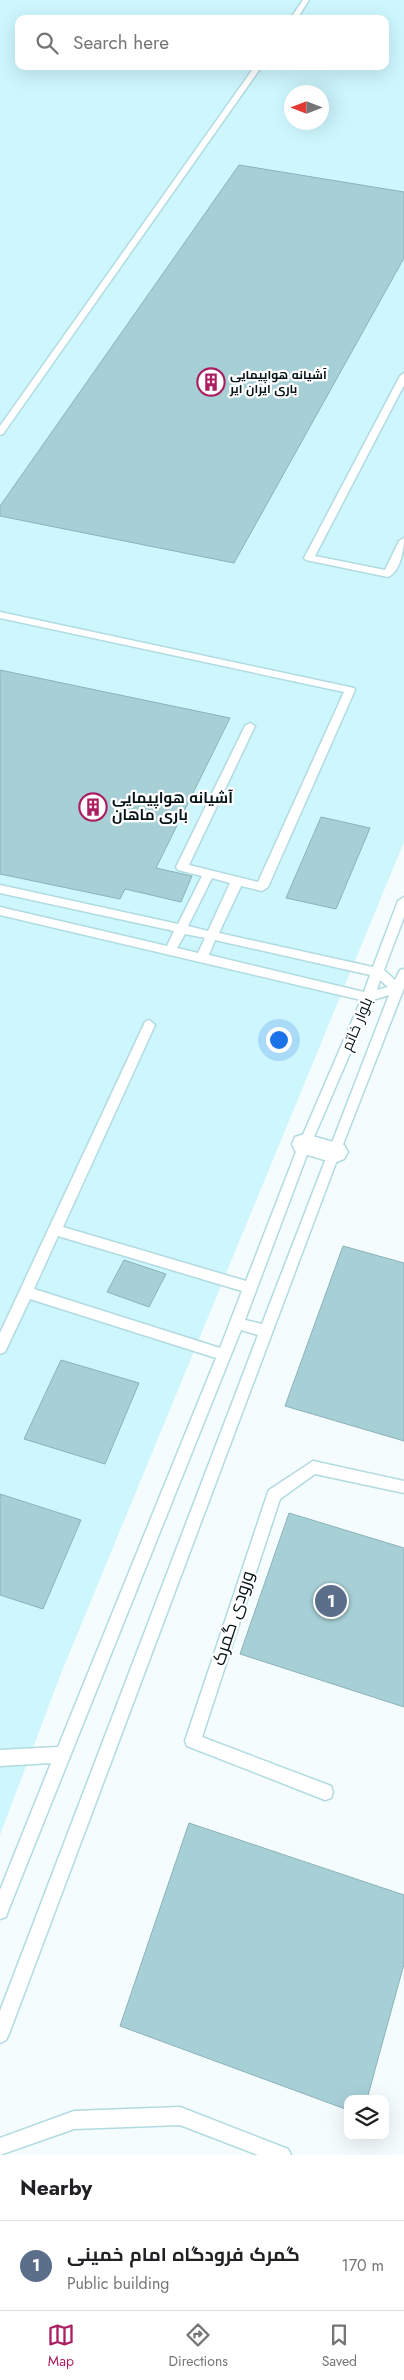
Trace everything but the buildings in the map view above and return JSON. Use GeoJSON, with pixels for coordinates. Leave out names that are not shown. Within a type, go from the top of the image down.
{"type":"FeatureCollection","features":[{"type":"Feature","properties":{"kind":"street"},"geometry":{"type":"LineString","coordinates":[[305,1144],[334,1152]]}},
{"type":"Feature","properties":{"kind":"lane"},"geometry":{"type":"LineString","coordinates":[[296,15],[306,0]]}},
{"type":"Feature","properties":{"kind":"lane"},"geometry":{"type":"LineString","coordinates":[[0,432],[256,70]]}},
{"type":"Feature","properties":{"kind":"lane"},"geometry":{"type":"LineString","coordinates":[[404,376],[309,558],[388,574],[404,541]]}},
{"type":"Feature","properties":{"kind":"lane"},"geometry":{"type":"LineString","coordinates":[[0,615],[350,690],[262,887],[182,867],[250,726]]}},
{"type":"Feature","properties":{"kind":"lane"},"geometry":{"type":"LineString","coordinates":[[170,949],[208,874]]}},
{"type":"Feature","properties":{"kind":"lane"},"geometry":{"type":"LineString","coordinates":[[202,957],[237,881]]}},
{"type":"Feature","properties":{"kind":"lane"},"geometry":{"type":"LineString","coordinates":[[0,889],[378,972],[398,988]]}},
{"type":"Feature","properties":{"kind":"lane","name":"بلوار خاتم"},"geometry":{"type":"LineString","coordinates":[[0,1911],[224,1355],[305,1144],[378,972],[404,901]]}},
{"type":"Feature","properties":{"kind":"lane"},"geometry":{"type":"LineString","coordinates":[[0,910],[368,996],[398,988]]}},
{"type":"Feature","properties":{"kind":"lane","name":"بلوار خاتم"},"geometry":{"type":"LineString","coordinates":[[0,2034],[334,1152],[404,974]]}},
{"type":"Feature","properties":{"kind":"lane"},"geometry":{"type":"LineString","coordinates":[[0,1348],[149,1025]]}},
{"type":"Feature","properties":{"kind":"lane"},"geometry":{"type":"LineString","coordinates":[[55,1230],[250,1288]]}},
{"type":"Feature","properties":{"kind":"lane"},"geometry":{"type":"LineString","coordinates":[[26,1292],[224,1355]]}},
{"type":"Feature","properties":{"kind":"lane"},"geometry":{"type":"LineString","coordinates":[[236,1323],[266,1331]]}},
{"type":"Feature","properties":{"kind":"lane","name":"ورودی گمرک"},"geometry":{"type":"LineString","coordinates":[[325,1792],[192,1741],[274,1495],[313,1466],[404,1487]]}},
{"type":"Feature","properties":{"kind":"lane"},"geometry":{"type":"LineString","coordinates":[[0,1758],[63,1755]]}},
{"type":"Feature","properties":{"kind":"lane"},"geometry":{"type":"LineString","coordinates":[[0,2147],[74,2120],[180,2116],[282,2155]]}},
{"type":"Feature","properties":{"kind":"shaded area"},"geometry":{"type":"Polygon","coordinates":[[[0,0],[404,0],[404,842],[60,1676],[0,1835],[0,0]]]}},
{"type":"Feature","properties":{"kind":"place","name":"آشیانه هواپیمایی باری ایران ایر"},"geometry":{"type":"Point","coordinates":[211,382]}},
{"type":"Feature","properties":{"kind":"place","name":"آشیانه هواپیمایی باری ماهان"},"geometry":{"type":"Point","coordinates":[93,807]}},
{"type":"Feature","properties":{"kind":"place","name":"گمرک فرودگاه امام خمینی"},"geometry":{"type":"Point","coordinates":[331,1601]}}]}
